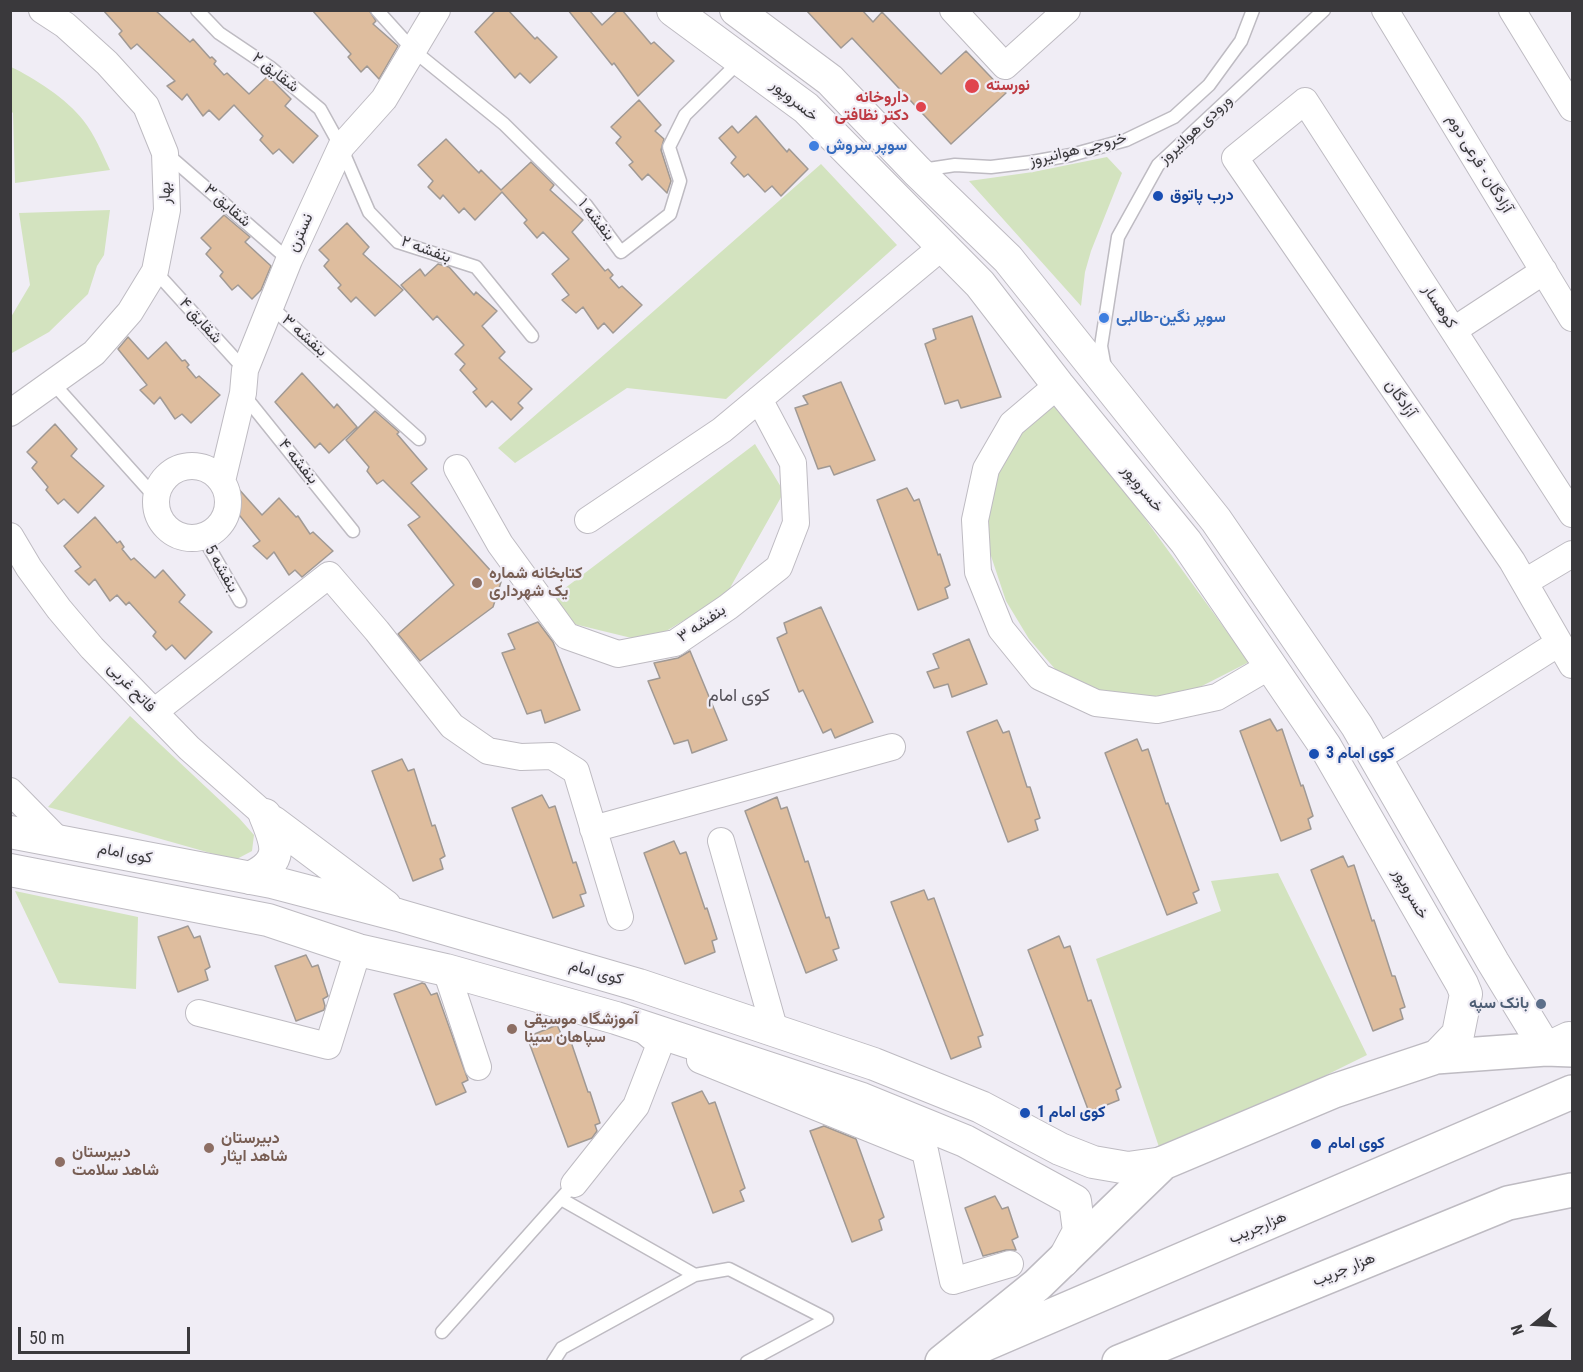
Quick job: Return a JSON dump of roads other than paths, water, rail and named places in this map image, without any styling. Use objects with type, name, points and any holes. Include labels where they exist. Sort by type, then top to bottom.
[{"type":"main road","points":[[943,1362],[1038,1285],[1163,1163],[1334,1090],[1436,1057],[1564,1045]]},
{"type":"main road","name":"هزارجریب","points":[[943,1362],[1572,1092]]},
{"type":"main road","points":[[1508,1203],[1572,1175]]},
{"type":"main road","name":"هزار جریب","points":[[1119,1362],[1508,1203],[1572,1190]]},
{"type":"street","name":"بهار","points":[[10,413],[94,353],[130,312],[155,272],[167,210],[165,153],[146,105],[107,63],[65,25],[42,10]]},
{"type":"street","name":"نسترن","points":[[222,481],[244,382],[270,306],[289,260],[341,147],[384,99],[437,10]]},
{"type":"street","name":"خسروپور","points":[[673,10],[806,108],[980,284],[1058,385],[1186,542],[1325,746],[1462,984],[1466,994],[1458,1034],[1436,1057]]},
{"type":"street","points":[[736,10],[830,80],[916,171],[1008,259],[1216,520],[1357,726],[1493,962],[1564,1045]]},
{"type":"street","points":[[953,10],[1005,66],[1067,10]]},
{"type":"street","name":"آزادگان - فرعی دوم","points":[[1384,10],[1572,318]]},
{"type":"street","points":[[1512,10],[1572,108]]},
{"type":"street","name":"کوهسار","points":[[1235,158],[1305,101],[1572,513]]},
{"type":"street","name":"آزادگان","points":[[1235,158],[1512,561],[1572,665]]},
{"type":"street","points":[[894,196],[916,171]]},
{"type":"street","points":[[588,520],[722,430],[943,246]]},
{"type":"street","points":[[1454,330],[1544,271]]},
{"type":"street","points":[[1058,385],[1012,424],[986,469],[975,520],[978,572],[1001,629],[1040,677],[1096,703],[1157,710],[1187,704],[1217,697],[1270,666]]},
{"type":"street","name":"بنفشه ۳","points":[[457,468],[500,544],[567,636],[618,654],[675,643],[728,607],[779,567],[796,523],[793,463],[759,399]]},
{"type":"street","points":[[189,466],[202,467],[213,472],[222,481],[229,503],[221,524],[213,532],[202,537],[180,536],[170,531],[162,522],[157,511],[156,498],[159,486],[166,476],[177,469],[189,466]]},
{"type":"street","name":"فاتح غربی","points":[[10,536],[29,568],[59,609],[92,648],[189,748],[269,818]]},
{"type":"street","points":[[1525,582],[1572,554]]},
{"type":"street","points":[[154,712],[329,575],[377,631],[452,726],[488,751],[521,757],[552,756],[576,771],[620,917]]},
{"type":"street","points":[[1230,606],[1258,582]]},
{"type":"street","points":[[1376,759],[1559,643]]},
{"type":"street","points":[[593,829],[892,747]]},
{"type":"street","points":[[10,791],[60,842]]},
{"type":"street","points":[[250,878],[272,864],[275,851],[274,835],[269,818]]},
{"type":"street","points":[[269,818],[398,915]]},
{"type":"street","name":"کوی امام","points":[[10,832],[250,878],[398,915],[639,985],[874,1064],[981,1107],[1060,1149],[1093,1162],[1128,1168],[1163,1163]]},
{"type":"street","points":[[721,841],[775,1031]]},
{"type":"street","points":[[10,870],[268,920],[350,947],[446,970],[862,1099],[966,1141],[1075,1201],[1079,1231],[1063,1262]]},
{"type":"street","points":[[199,1013],[328,1046],[350,947],[353,903]]},
{"type":"street","points":[[1462,984],[1475,988],[1488,982],[1492,976],[1493,962]]},
{"type":"street","points":[[446,970],[478,1067]]},
{"type":"street","points":[[604,1026],[650,1035],[925,1151],[953,1281],[1010,1264]]},
{"type":"street","points":[[568,1192],[636,1106],[650,1035]]},
{"type":"street","points":[[1042,1183],[1050,1185],[1058,1183],[1069,1171],[1069,1162],[1060,1149]]},
{"type":"lane","name":"شقایق ۲","points":[[197,10],[219,33],[271,68],[320,109],[341,147]]},
{"type":"lane","points":[[377,10],[414,51]]},
{"type":"lane","name":"خروجی هوانیروز","points":[[916,171],[955,165],[991,167],[1032,162],[1071,155],[1126,140],[1174,117],[1209,85],[1241,41],[1253,10]]},
{"type":"lane","name":"ورودی هوانیروز","points":[[1107,384],[1101,346],[1118,237],[1158,165],[1324,10]]},
{"type":"lane","name":"بنفشه ۱","points":[[414,51],[512,132],[586,205],[621,252],[670,214],[680,181],[669,147],[685,115],[741,60]]},
{"type":"lane","name":"بنفشه ۲","points":[[341,147],[369,212],[398,242],[476,267],[532,336]]},
{"type":"lane","name":"شقایق ۳","points":[[165,153],[289,260]]},
{"type":"lane","name":"شقایق ۴","points":[[155,272],[244,382]]},
{"type":"lane","name":"بنفشه ۳","points":[[270,306],[418,440]]},
{"type":"lane","points":[[52,382],[156,498]]},
{"type":"lane","name":"بنفشه ۴","points":[[244,382],[353,531]]},
{"type":"lane","name":"بنفشه 5","points":[[202,537],[240,602]]},
{"type":"lane","points":[[442,1332],[568,1192],[695,1275]]},
{"type":"lane","points":[[554,1362],[562,1348],[695,1275],[729,1269],[826,1319],[747,1362]]},
{"type":"place","name":"نورسته","points":[[972,86]]},
{"type":"place","name":"داروخانه دکتر نظافتی","points":[[921,107]]},
{"type":"place","name":"سوپر سروش","points":[[814,146]]},
{"type":"place","name":"درب پاتوق","points":[[1158,196]]},
{"type":"place","name":"سوپر نگین-طالبی","points":[[1104,318]]},
{"type":"place","name":"کتابخانه شماره یک شهرداری","points":[[477,583]]},
{"type":"place","name":"کوی امام 3","points":[[1314,754]]},
{"type":"place","name":"بانک سپه","points":[[1541,1004]]},
{"type":"place","name":"آموزشگاه موسیقی سپاهان سینا","points":[[512,1029]]},
{"type":"place","name":"کوی امام 1","points":[[1025,1113]]},
{"type":"place","name":"کوی امام","points":[[1316,1144]]},
{"type":"place","name":"دبیرستان شاهد ایثار","points":[[209,1148]]},
{"type":"place","name":"دبیرستان شاهد سلامت","points":[[60,1162]]},
{"type":"district","name":"کوی امام","points":[[739,696]]}]
